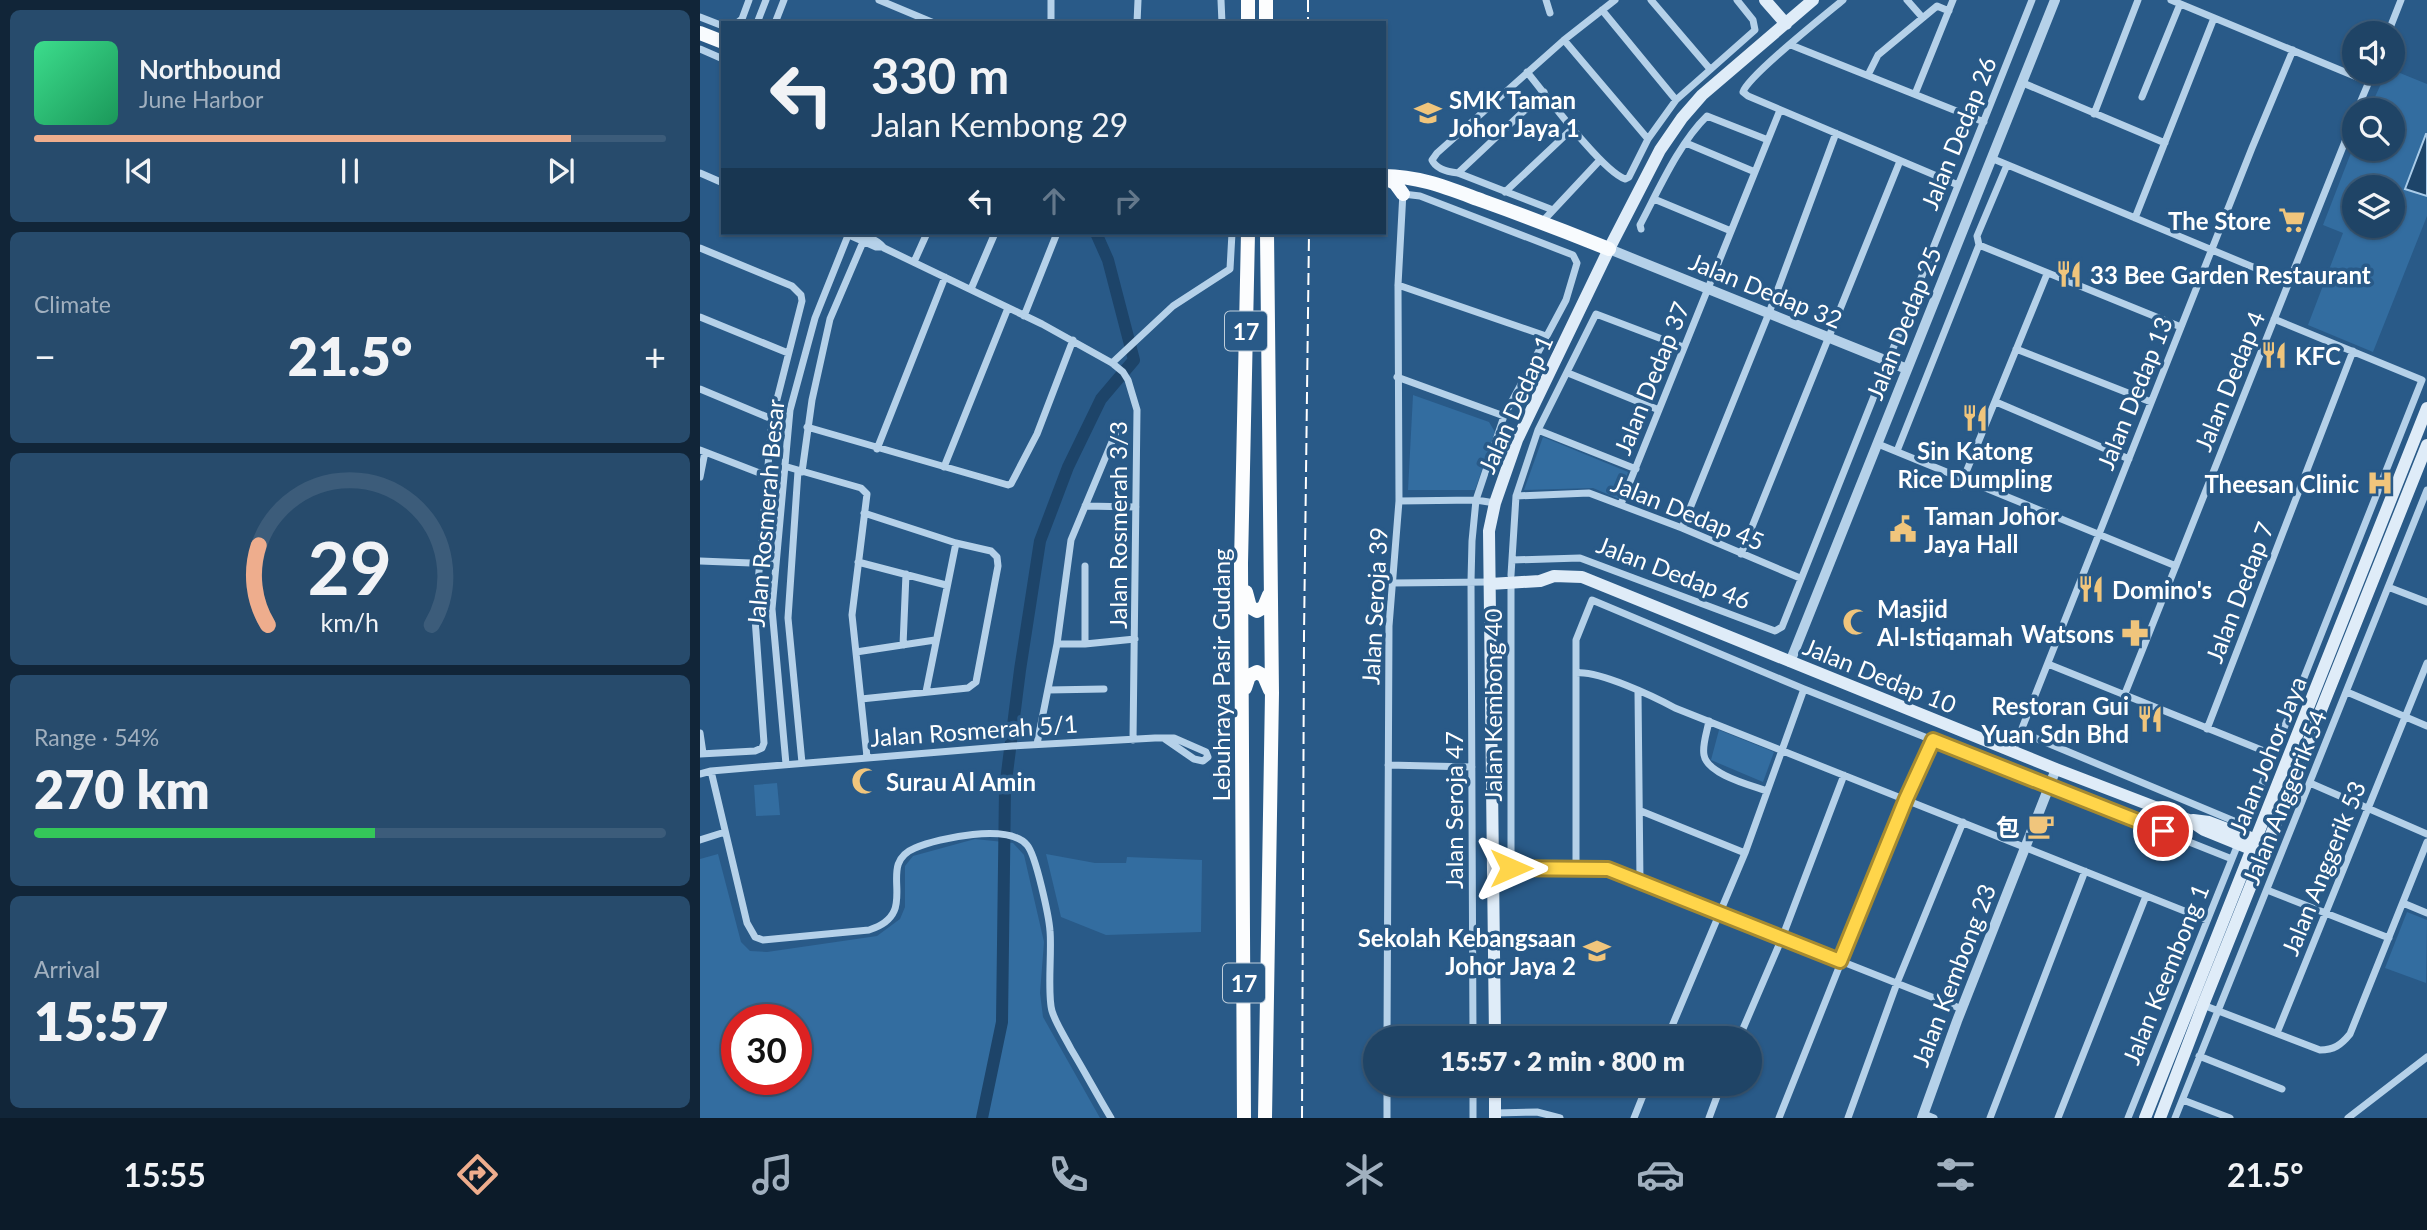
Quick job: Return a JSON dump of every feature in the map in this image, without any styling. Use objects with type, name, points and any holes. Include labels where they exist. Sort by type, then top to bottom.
[{"type":"highway","points":[[1248,0],[1248,21]]},
{"type":"highway","points":[[1266,0],[1266,21]]},
{"type":"highway","name":"Lebuhraya Pasir Gudang","points":[[1244,1118],[1241,563],[1248,235]]},
{"type":"highway","name":"Lebuhraya Pasir Gudang","points":[[1265,1118],[1272,693],[1267,235]]},
{"type":"highway","points":[[1241,563],[1248,601],[1254,610],[1264,607],[1271,586]]},
{"type":"highway","points":[[1242,700],[1253,672],[1264,676],[1272,693]]},
{"type":"main road","points":[[1765,0],[1786,24]]},
{"type":"main road","name":"Jalan Dedap 1","points":[[1495,1026],[1489,531],[1495,503],[1517,440],[1660,150],[1702,95],[1813,0]]},
{"type":"main road","points":[[700,33],[721,41]]},
{"type":"main road","points":[[1386,177],[1404,176],[1426,180],[1609,249]]},
{"type":"main road","points":[[1386,178],[1395,183],[1403,194]]},
{"type":"main road","name":"Jalan Johor Jaya","points":[[2160,1118],[2427,408]]},
{"type":"main road","name":"Jalan Johor Jaya","points":[[2145,1118],[2427,444]]},
{"type":"main road","name":"Jalan Dedap 10","points":[[1489,581],[1539,573],[1581,577],[2056,769],[2189,820],[2209,822],[2242,835],[2260,847]]},
{"type":"main road","points":[[1495,1096],[1495,1115]]},
{"type":"street","points":[[740,21],[749,0]]},
{"type":"street","points":[[758,21],[766,0]]},
{"type":"street","points":[[776,21],[784,0]]},
{"type":"street","points":[[879,0],[929,21]]},
{"type":"street","points":[[1051,0],[1051,21]]},
{"type":"street","points":[[1137,21],[1138,0]]},
{"type":"street","points":[[1221,0],[1222,21]]},
{"type":"street","points":[[1546,0],[1550,13]]},
{"type":"street","points":[[1552,210],[1458,173],[1449,172],[1433,164],[1433,157],[1564,40],[1615,0]]},
{"type":"street","points":[[1651,0],[1710,69]]},
{"type":"street","points":[[1527,72],[1600,160],[1616,175],[1629,177],[1648,138],[1676,100],[1755,30],[1753,20],[1737,0]]},
{"type":"street","points":[[1843,0],[1744,87],[1743,92],[1958,185]]},
{"type":"street","points":[[1907,0],[1922,17]]},
{"type":"street","points":[[1915,94],[1953,0]]},
{"type":"street","name":"Jalan Dedap 26","points":[[1779,630],[2032,0]]},
{"type":"street","name":"Jalan Dedap 25","points":[[1790,662],[2055,0]]},
{"type":"street","points":[[2094,114],[2138,0]]},
{"type":"street","points":[[2171,0],[2342,71]]},
{"type":"street","points":[[2393,21],[2401,0]]},
{"type":"street","points":[[2142,97],[2180,4]]},
{"type":"street","points":[[1868,75],[1877,56],[1922,17],[1937,6],[1948,11]]},
{"type":"street","points":[[1602,10],[1676,100]]},
{"type":"street","points":[[700,17],[721,25]]},
{"type":"street","points":[[2135,218],[2214,18]]},
{"type":"street","points":[[1564,40],[1648,138]]},
{"type":"street","points":[[1791,45],[1984,122]]},
{"type":"street","points":[[700,49],[721,58]]},
{"type":"street","name":"Jalan Dedap 13","points":[[2013,751],[2293,50]]},
{"type":"street","points":[[2023,83],[2165,143]]},
{"type":"street","points":[[1458,173],[1544,92]]},
{"type":"street","name":"Jalan Dedap 37","points":[[1621,504],[1780,110]]},
{"type":"street","points":[[1641,229],[1640,225],[1686,143],[1707,116],[1768,140]]},
{"type":"street","points":[[1505,192],[1574,127]]},
{"type":"street","points":[[1682,528],[1769,313],[1836,134]]},
{"type":"street","points":[[1686,143],[1755,172]]},
{"type":"street","name":"Jalan Dedap 4","points":[[2124,696],[2342,149]]},
{"type":"street","points":[[1991,158],[2289,282]]},
{"type":"street","points":[[1542,222],[1600,160]]},
{"type":"street","points":[[1741,554],[1900,160]]},
{"type":"street","points":[[1897,451],[1979,245],[1977,236],[2007,165]]},
{"type":"street","points":[[700,173],[721,182]]},
{"type":"street","name":"Jalan Seroja 39","points":[[1387,1026],[1389,626],[1399,501],[1398,285],[1404,176]]},
{"type":"street","name":"Jalan Seroja 47","points":[[1403,194],[1420,196],[1573,255],[1577,263],[1566,300],[1504,416],[1476,500],[1471,582],[1473,1026]]},
{"type":"street","points":[[1654,199],[1731,231]]},
{"type":"street","name":"Jalan Rosmerah Besar","points":[[786,764],[772,625],[790,410],[815,318],[847,235]]},
{"type":"street","points":[[914,262],[926,235]]},
{"type":"street","points":[[971,289],[994,235]]},
{"type":"street","points":[[1024,316],[1056,235]]},
{"type":"street","points":[[1112,363],[1173,306],[1230,270],[1232,235]]},
{"type":"street","points":[[802,763],[788,618],[800,471],[830,319],[865,237]]},
{"type":"street","name":"Jalan Rosmerah 3/3","points":[[865,237],[878,241],[884,247],[1073,340],[1112,363],[1128,380],[1137,410],[1133,740]]},
{"type":"street","points":[[1979,245],[2181,327]]},
{"type":"street","points":[[700,248],[792,286],[801,295],[802,308],[772,419],[759,563],[755,618],[764,743],[759,750],[701,754],[700,733]]},
{"type":"street","name":"Jalan Dedap 32","points":[[1609,249],[1907,369]]},
{"type":"street","points":[[1962,483],[2047,274]]},
{"type":"street","points":[[877,449],[945,276]]},
{"type":"street","points":[[1398,285],[1546,336]]},
{"type":"street","points":[[944,467],[1008,308]]},
{"type":"street","name":"Jalan Kembong 40","points":[[1511,868],[1512,560],[1516,496],[1538,429],[1596,314],[1683,347]]},
{"type":"street","points":[[700,317],[788,353]]},
{"type":"street","points":[[2274,319],[2353,351]]},
{"type":"street","points":[[807,427],[1008,485],[1011,484],[1037,434],[1073,340]]},
{"type":"street","points":[[2017,349],[2151,402]]},
{"type":"street","name":"Jalan Keembong 1","points":[[2128,1118],[2421,380],[2353,351]]},
{"type":"street","name":"Jalan Dedap 7","points":[[2207,729],[2353,351]]},
{"type":"street","points":[[1568,373],[1659,410]]},
{"type":"street","points":[[1398,377],[1504,416]]},
{"type":"street","points":[[700,389],[772,419]]},
{"type":"street","points":[[1996,402],[2129,459]]},
{"type":"street","points":[[1037,744],[1057,644],[1071,540],[1119,425]]},
{"type":"street","points":[[1538,429],[1636,469]]},
{"type":"street","points":[[1878,444],[1962,483],[2099,533],[2176,566]]},
{"type":"street","points":[[700,477],[703,451],[767,476]]},
{"type":"street","points":[[784,466],[865,490],[867,494],[852,615],[867,757]]},
{"type":"street","name":"Jalan Anggerik 54","points":[[2175,1118],[2427,490]]},
{"type":"street","name":"Jalan Dedap 45","points":[[1516,496],[1589,493],[1682,528],[1800,578]]},
{"type":"street","points":[[1399,501],[1476,500],[1495,503]]},
{"type":"street","points":[[1085,506],[1136,507]]},
{"type":"street","points":[[861,699],[972,685],[977,679],[999,562],[990,551],[956,543],[864,513]]},
{"type":"street","points":[[926,692],[956,543]]},
{"type":"street","name":"Jalan Dedap 46","points":[[1512,560],[1580,558],[1775,631],[1779,630]]},
{"type":"street","points":[[700,561],[776,564]]},
{"type":"street","points":[[858,562],[946,585]]},
{"type":"street","points":[[1085,566],[1085,644]]},
{"type":"street","points":[[902,645],[906,574]]},
{"type":"street","points":[[1393,583],[1489,581]]},
{"type":"street","points":[[2388,587],[2427,602]]},
{"type":"street","points":[[1576,868],[1576,640],[1592,600],[1804,689],[2232,859]]},
{"type":"street","points":[[1057,644],[1135,639]]},
{"type":"street","points":[[856,652],[935,640]]},
{"type":"street","name":"Jalan Anggerik 53","points":[[2277,1033],[2427,663]]},
{"type":"street","points":[[2048,664],[2274,755]]},
{"type":"street","points":[[1576,673],[1586,671],[2207,920]]},
{"type":"street","points":[[1048,690],[1104,689]]},
{"type":"street","points":[[1672,1026],[1745,853],[1804,689]]},
{"type":"street","points":[[1639,692],[1640,882]]},
{"type":"street","points":[[2347,692],[2427,726]]},
{"type":"street","points":[[1709,721],[1704,751],[1708,765],[1717,772],[1767,791]]},
{"type":"street","points":[[2021,732],[2242,835]]},
{"type":"street","name":"Jalan Rosmerah 5/1","points":[[700,775],[711,771],[867,757],[1037,744],[1174,738],[1206,752],[1208,757],[1203,761],[1194,759],[1165,739]]},
{"type":"street","points":[[1779,1118],[1906,799],[1933,740]]},
{"type":"street","points":[[1388,765],[1472,767]]},
{"type":"street","name":"Jalan Kembong 23","points":[[1927,1117],[1962,1009],[2056,769]]},
{"type":"street","points":[[711,771],[750,931],[755,937],[771,940],[880,927],[890,920],[895,910],[897,865],[908,851],[917,847],[981,832],[1015,836],[1027,845],[1031,851],[1050,929],[1051,1010],[1111,1118]]},
{"type":"street","points":[[1744,1026],[1782,937],[1844,775]]},
{"type":"street","points":[[2310,783],[2427,834]]},
{"type":"street","points":[[1641,811],[1745,853]]},
{"type":"street","points":[[1848,1118],[1897,983],[1963,822]]},
{"type":"street","points":[[700,840],[725,832]]},
{"type":"street","points":[[2203,1005],[2320,1050],[2338,1047],[2350,1034],[2427,842]]},
{"type":"street","points":[[1492,867],[1608,869],[1962,1009]]},
{"type":"street","points":[[1990,1118],[2085,871]]},
{"type":"street","points":[[2267,890],[2389,938]]},
{"type":"street","points":[[2058,1118],[2146,896]]},
{"type":"street","points":[[2403,903],[2427,913]]},
{"type":"street","points":[[2199,1056],[2282,1089]]},
{"type":"street","points":[[2348,1118],[2427,1057]]},
{"type":"street","points":[[1387,1096],[1387,1118]]},
{"type":"street","points":[[1473,1096],[1473,1118]]},
{"type":"street","points":[[1634,1118],[1642,1096]]},
{"type":"street","points":[[1709,1118],[1717,1096]]},
{"type":"street","points":[[2183,1100],[2230,1118]]},
{"type":"street","points":[[1495,1115],[1537,1112],[1560,1118]]},
{"type":"shaded area","points":[[2405,75],[2427,84],[2427,216],[2373,352],[2308,325],[2342,236],[2342,238],[2405,238],[2405,175],[2342,175],[2348,161],[2405,161],[2405,98],[2374,98],[2381,84],[2405,84]]},
{"type":"shaded area","points":[[2426,134],[2427,134],[2427,196],[2405,189]]},
{"type":"shaded area","points":[[2342,176],[2342,233],[2323,225]]},
{"type":"shaded area","points":[[1413,395],[1489,422],[1495,432],[1475,490],[1408,490]]},
{"type":"shaded area","points":[[1543,437],[1628,472],[1619,499],[1593,488],[1524,490]]},
{"type":"shaded area","points":[[1719,730],[1774,752],[1763,782],[1711,760]]},
{"type":"shaded area","points":[[777,783],[780,815],[756,816],[754,785]]},
{"type":"shaded area","points":[[975,839],[1013,843],[1024,855],[1044,942],[1040,993],[1043,1017],[1100,1118],[700,1118],[700,859],[718,854],[741,942],[750,951],[767,952],[877,936],[900,919],[905,907],[905,866],[913,856]]},
{"type":"shaded area","points":[[1046,854],[1095,863],[1126,863],[1127,857],[1202,860],[1201,932],[1106,935],[1061,917]]},
{"type":"shaded area","points":[[2407,912],[2427,920],[2426,983],[2385,968]]},
{"type":"waterway","points":[[982,1118],[1002,1022],[1005,789],[1040,541],[1068,467],[1101,399],[1134,360],[1108,260],[1097,235]]},
{"type":"railway","points":[[1308,0],[1308,21]]},
{"type":"railway","points":[[1302,1118],[1309,235]]},
{"type":"place","name":"SMK Taman Johor Jaya 1","points":[[1428,113]]},
{"type":"place","name":"The Store","points":[[2292,220]]},
{"type":"place","name":"33 Bee Garden Restaurant","points":[[2069,274]]},
{"type":"place","name":"KFC","points":[[2274,355]]},
{"type":"place","name":"Sin Katong Rice Dumpling","points":[[1975,418]]},
{"type":"place","name":"Theesan Clinic","points":[[2380,483]]},
{"type":"place","name":"Taman Johor Jaya Hall","points":[[1903,529]]},
{"type":"place","name":"Domino's","points":[[2091,589]]},
{"type":"place","name":"Masjid Al-Istiqamah","points":[[1856,622]]},
{"type":"place","name":"Watsons","points":[[2135,633]]},
{"type":"place","name":"Restoran Gui Yuan Sdn Bhd","points":[[2150,719]]},
{"type":"place","name":"Surau Al Amin","points":[[865,781]]},
{"type":"place","name":"包","points":[[2041,826]]},
{"type":"place","name":"Sekolah Kebangsaan Johor Jaya 2","points":[[1597,951]]},
{"type":"route","points":[[1511,868],[1608,869],[1840,961],[1933,740],[2163,831]]}]
